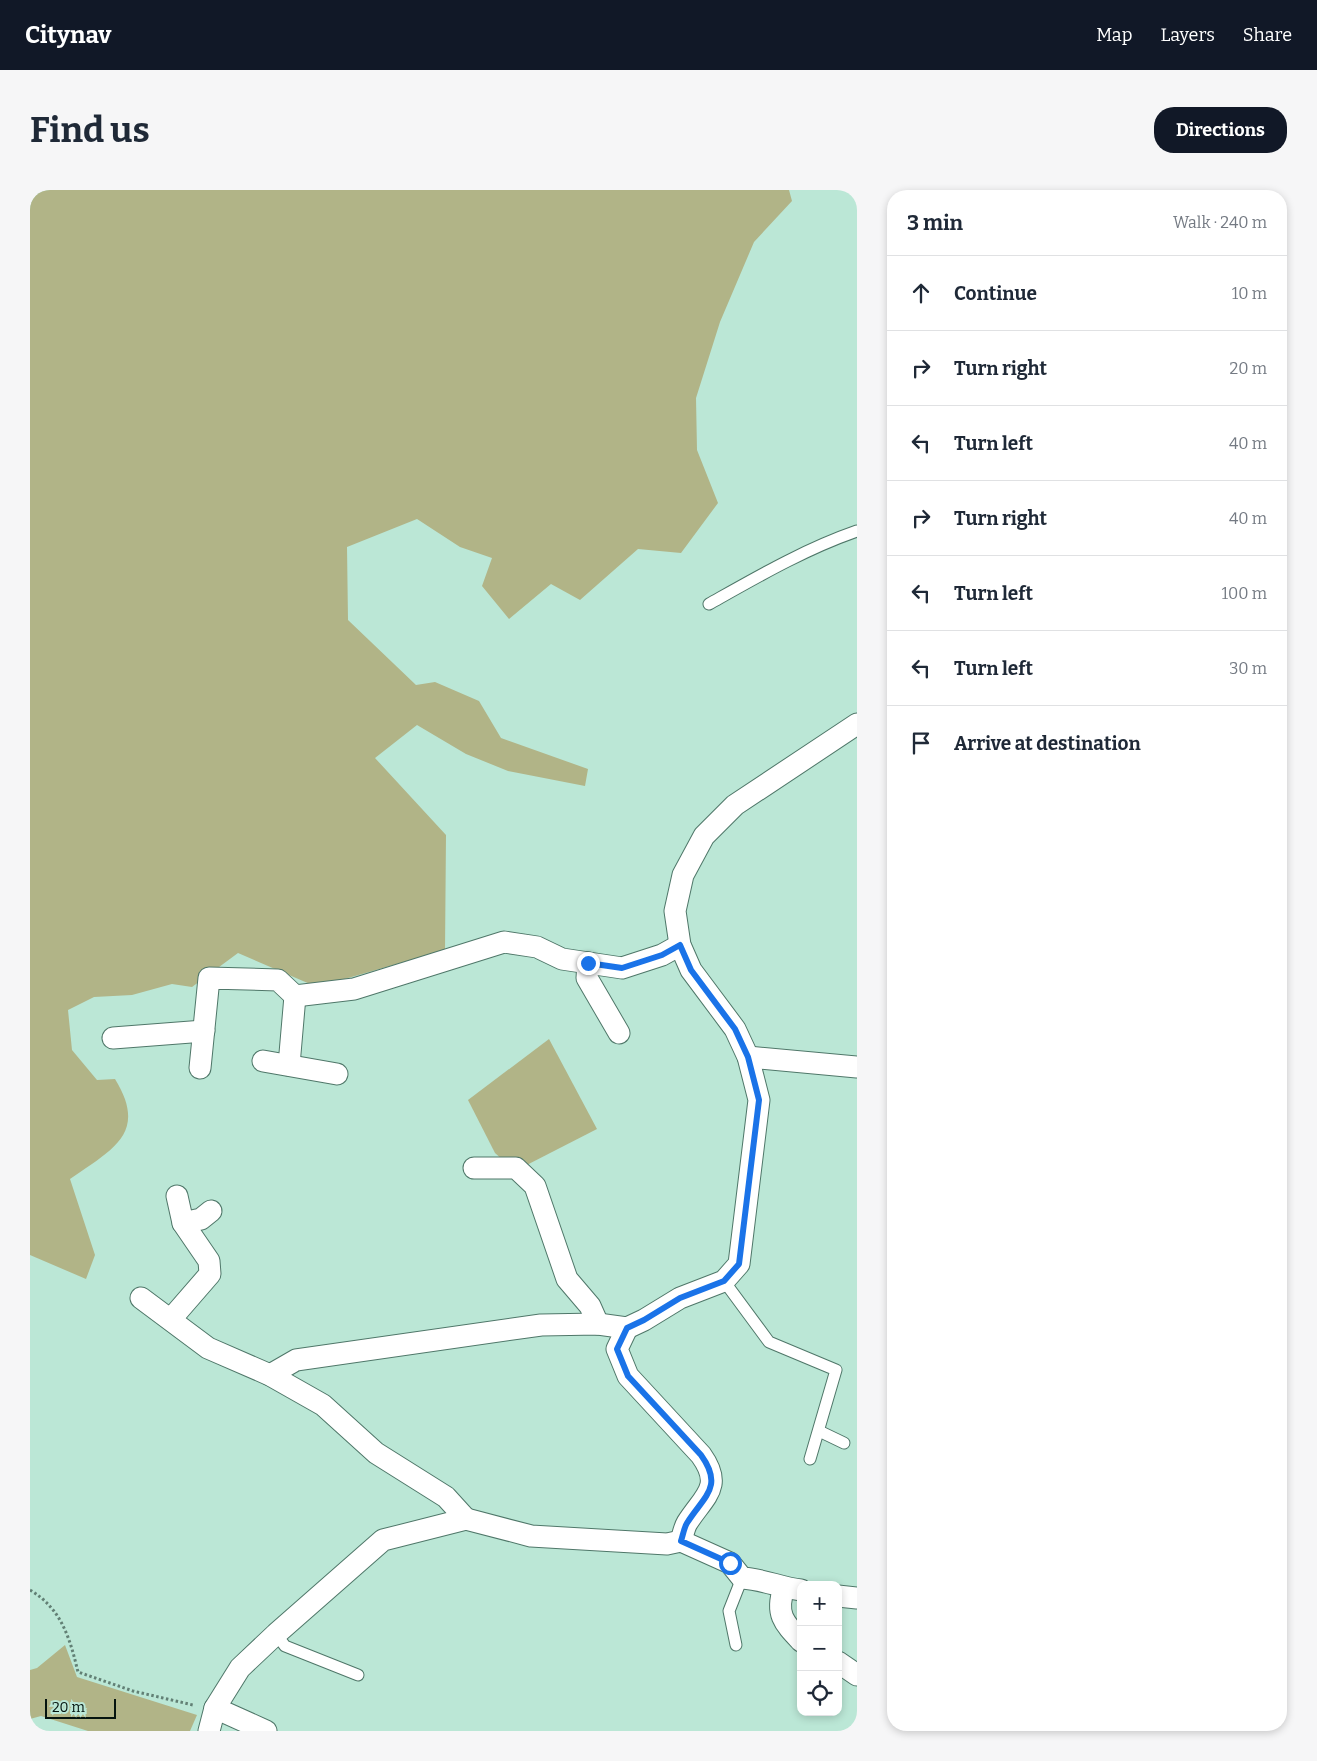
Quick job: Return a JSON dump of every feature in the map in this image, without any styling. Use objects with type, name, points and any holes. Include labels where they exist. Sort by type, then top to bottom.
[{"type":"street","points":[[270,1375],[296,1360],[541,1326],[598,1324],[627,1328],[680,1298],[724,1281],[739,1264],[759,1100],[748,1057],[735,1029],[691,970],[680,945],[675,912],[683,875],[704,836],[735,805],[857,724]]},
{"type":"street","points":[[295,996],[354,989],[504,942],[537,947],[562,958],[622,968],[662,955],[680,945]]},
{"type":"street","points":[[588,963],[587,978],[620,1033]]},
{"type":"street","points":[[200,1068],[209,978],[278,980],[295,996]]},
{"type":"street","points":[[289,1065],[295,996]]},
{"type":"street","points":[[113,1038],[204,1031]]},
{"type":"street","points":[[748,1057],[857,1067]]},
{"type":"street","points":[[262,1061],[338,1074]]},
{"type":"street","points":[[474,1168],[516,1168],[535,1186],[567,1279],[590,1306],[598,1324]]},
{"type":"street","points":[[171,1319],[210,1274],[209,1261],[183,1223],[177,1196]]},
{"type":"street","points":[[183,1223],[201,1218],[211,1211]]},
{"type":"street","points":[[141,1298],[208,1348],[270,1375],[323,1405],[376,1453],[446,1497],[466,1519]]},
{"type":"street","points":[[627,1328],[617,1349],[628,1376],[710,1467],[712,1483],[705,1500],[686,1524],[681,1541]]},
{"type":"street","points":[[209,1731],[215,1708],[240,1668],[383,1540],[466,1519],[531,1536],[667,1544],[681,1541],[730,1563],[742,1578],[756,1578],[792,1589],[779,1602],[784,1623],[797,1637]]},
{"type":"street","points":[[842,1596],[857,1598]]},
{"type":"street","points":[[842,1665],[857,1675]]},
{"type":"street","points":[[215,1708],[266,1731]]},
{"type":"lane","points":[[709,604],[781,564],[830,540],[857,530]]},
{"type":"lane","points":[[724,1281],[769,1342],[836,1370],[810,1460]]},
{"type":"lane","points":[[818,1431],[844,1443]]},
{"type":"lane","points":[[736,1645],[730,1611],[742,1578]]},
{"type":"lane","points":[[276,1634],[285,1646],[358,1675]]},
{"type":"path","points":[[30,1590],[55,1610],[62,1621],[72,1645],[78,1672],[142,1693],[215,1708]]},
{"type":"green space","points":[[30,190],[789,190],[792,201],[754,242],[720,322],[696,398],[697,450],[718,503],[681,553],[638,549],[580,600],[551,584],[509,619],[482,586],[492,558],[460,547],[417,519],[347,547],[348,620],[416,685],[435,682],[479,701],[501,738],[588,769],[585,786],[508,771],[466,754],[417,725],[375,758],[446,835],[445,950],[317,987],[238,953],[192,987],[172,984],[132,995],[94,997],[68,1010],[72,1050],[97,1080],[115,1079],[125,1098],[128,1114],[127,1127],[121,1139],[99,1159],[70,1179],[95,1255],[86,1279],[30,1255]]},
{"type":"green space","points":[[549,1039],[597,1129],[515,1171],[495,1153],[468,1100]]},
{"type":"green space","points":[[65,1645],[77,1677],[197,1715],[190,1731],[88,1731],[41,1716],[30,1719],[30,1670],[37,1668]]},
{"type":"route","points":[[588,963],[622,968],[662,955],[680,945],[691,970],[735,1029],[748,1057],[759,1100],[739,1264],[724,1281],[680,1298],[627,1328],[617,1349],[628,1376],[710,1467],[712,1483],[705,1500],[686,1524],[681,1541],[730,1563]]}]
